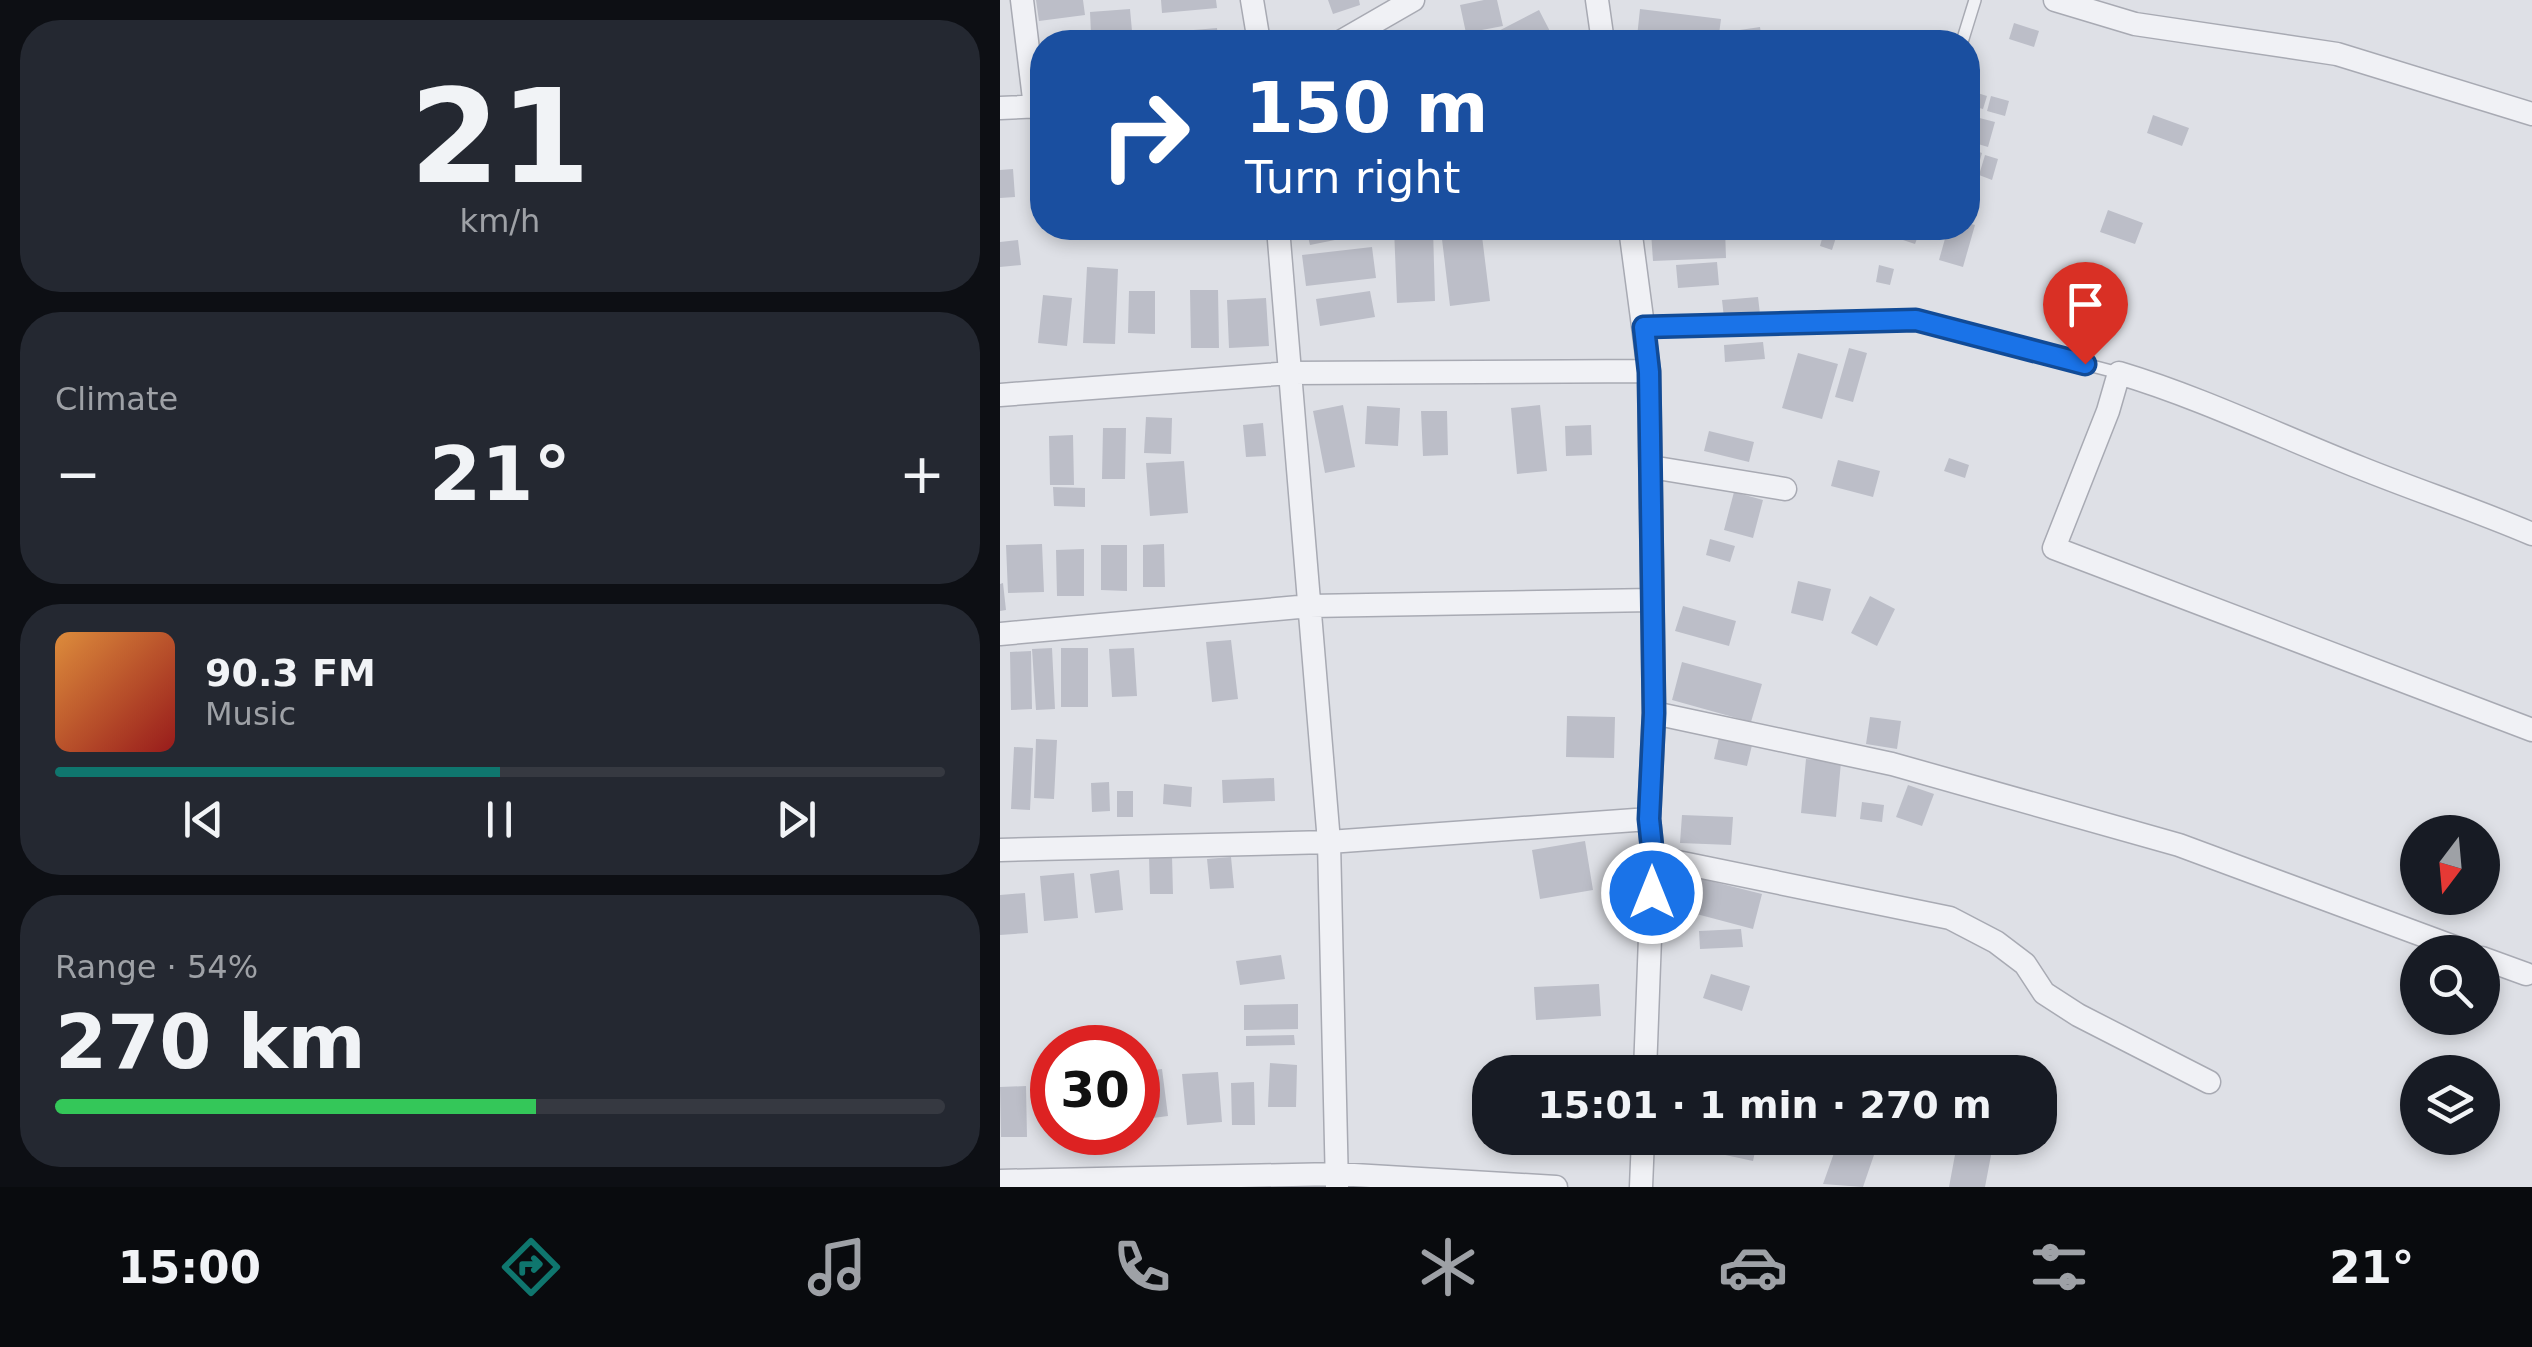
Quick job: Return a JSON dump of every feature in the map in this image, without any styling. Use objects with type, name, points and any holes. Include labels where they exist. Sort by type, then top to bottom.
[{"type":"street","points":[[1022,0],[1030,50]]},
{"type":"street","points":[[1252,0],[1257,30]]},
{"type":"street","points":[[1361,30],[1413,0]]},
{"type":"street","points":[[1597,0],[1601,30]]},
{"type":"street","points":[[2055,0],[2135,24],[2336,54],[2532,114]]},
{"type":"street","points":[[1000,108],[1030,106]]},
{"type":"street","points":[[1279,240],[1329,842],[1337,1181]]},
{"type":"street","points":[[1632,240],[1649,372],[1654,713],[1646,1055]]},
{"type":"street","points":[[1000,395],[1291,373],[1649,372]]},
{"type":"street","points":[[2532,534],[2174,390],[2119,373],[2054,548],[2532,730]]},
{"type":"street","points":[[1650,467],[1785,490]]},
{"type":"street","points":[[1000,634],[1310,606],[1652,600]]},
{"type":"street","points":[[1654,713],[1892,764],[2178,845],[2422,935]]},
{"type":"street","points":[[1000,850],[1329,842],[1649,819]]},
{"type":"street","points":[[1653,857],[1950,918],[1996,942],[2025,964],[2044,993],[2078,1015],[2209,1082]]},
{"type":"street","points":[[2500,965],[2526,974]]},
{"type":"street","points":[[1641,1187],[1642,1155]]},
{"type":"street","points":[[1000,1180],[1337,1181],[1556,1187]]},
{"type":"lane","points":[[1966,30],[1975,0]]},
{"type":"lane","points":[[1644,327],[1916,320],[2119,373]]},
{"type":"building","points":[[1036,0],[1083,0],[1085,15],[1039,21]]},
{"type":"building","points":[[1161,0],[1216,0],[1217,8],[1162,13]]},
{"type":"building","points":[[1328,0],[1359,0],[1360,5],[1333,14]]},
{"type":"building","points":[[1497,0],[1503,26],[1465,30],[1460,5]]},
{"type":"building","points":[[1130,9],[1132,30],[1091,30],[1090,12]]},
{"type":"building","points":[[1640,9],[1721,19],[1720,30],[1638,30]]},
{"type":"building","points":[[1539,10],[1549,30],[1500,30]]},
{"type":"building","points":[[2014,23],[2039,31],[2034,47],[2009,39]]},
{"type":"building","points":[[1980,94],[1987,96],[1983,109],[1980,108]]},
{"type":"building","points":[[1991,96],[2009,101],[2005,116],[1987,111]]},
{"type":"building","points":[[2153,115],[2189,128],[2182,146],[2147,133]]},
{"type":"building","points":[[1980,118],[1995,122],[1988,147],[1980,145]]},
{"type":"building","points":[[1985,155],[1998,159],[1992,180],[1980,175]]},
{"type":"building","points":[[1013,169],[1015,197],[1000,198],[1000,170]]},
{"type":"building","points":[[2108,210],[2143,223],[2135,244],[2100,232]]},
{"type":"building","points":[[1018,240],[1021,265],[1000,267],[1000,242]]},
{"type":"building","points":[[1309,240],[1335,240],[1310,245]]},
{"type":"building","points":[[1394,240],[1433,240],[1435,301],[1397,303]]},
{"type":"building","points":[[1442,240],[1482,240],[1490,301],[1450,306]]},
{"type":"building","points":[[1652,240],[1725,240],[1726,258],[1653,261]]},
{"type":"building","points":[[1822,240],[1835,240],[1832,250],[1820,246]]},
{"type":"building","points":[[1945,240],[1971,240],[1963,267],[1939,260]]},
{"type":"building","points":[[1372,247],[1376,278],[1306,286],[1302,255]]},
{"type":"building","points":[[1717,262],[1719,285],[1678,288],[1676,265]]},
{"type":"building","points":[[1879,265],[1894,269],[1890,285],[1876,282]]},
{"type":"building","points":[[1087,267],[1118,269],[1115,344],[1083,343]]},
{"type":"building","points":[[1190,290],[1218,290],[1219,348],[1191,348]]},
{"type":"building","points":[[1129,291],[1155,291],[1155,334],[1128,333]]},
{"type":"building","points":[[1370,291],[1375,317],[1320,326],[1316,299]]},
{"type":"building","points":[[1043,295],[1072,298],[1067,346],[1038,343]]},
{"type":"building","points":[[1758,297],[1760,314],[1724,318],[1722,300]]},
{"type":"building","points":[[1266,298],[1269,346],[1229,348],[1227,300]]},
{"type":"building","points":[[1763,342],[1765,359],[1725,362],[1724,345]]},
{"type":"building","points":[[1849,348],[1867,353],[1853,402],[1835,397]]},
{"type":"building","points":[[1798,353],[1838,364],[1822,419],[1782,408]]},
{"type":"building","points":[[1343,405],[1355,467],[1325,473],[1313,411]]},
{"type":"building","points":[[1540,405],[1547,471],[1517,474],[1511,408]]},
{"type":"building","points":[[1367,406],[1400,408],[1398,446],[1365,444]]},
{"type":"building","points":[[1421,411],[1447,411],[1448,455],[1423,456]]},
{"type":"building","points":[[1146,417],[1172,418],[1171,454],[1144,453]]},
{"type":"building","points":[[1263,423],[1266,456],[1246,457],[1243,425]]},
{"type":"building","points":[[1591,425],[1592,455],[1566,456],[1565,426]]},
{"type":"building","points":[[1103,428],[1126,428],[1125,479],[1102,479]]},
{"type":"building","points":[[1709,431],[1754,442],[1749,462],[1704,451]]},
{"type":"building","points":[[1073,435],[1074,485],[1050,485],[1049,436]]},
{"type":"building","points":[[1949,458],[1969,465],[1965,478],[1944,471]]},
{"type":"building","points":[[1838,460],[1880,471],[1873,497],[1831,486]]},
{"type":"building","points":[[1184,461],[1188,513],[1150,516],[1146,463]]},
{"type":"building","points":[[1053,487],[1085,488],[1085,507],[1054,506]]},
{"type":"building","points":[[1734,492],[1763,500],[1753,538],[1724,530]]},
{"type":"building","points":[[1710,539],[1735,546],[1730,562],[1706,555]]},
{"type":"building","points":[[1042,544],[1044,592],[1008,593],[1006,545]]},
{"type":"building","points":[[1164,544],[1165,587],[1143,587],[1143,545]]},
{"type":"building","points":[[1101,545],[1127,545],[1127,591],[1101,590]]},
{"type":"building","points":[[1084,549],[1084,596],[1057,596],[1056,550]]},
{"type":"building","points":[[1798,581],[1831,589],[1823,621],[1791,613]]},
{"type":"building","points":[[1003,583],[1006,610],[1000,611],[1000,584]]},
{"type":"building","points":[[1870,596],[1895,609],[1877,646],[1851,633]]},
{"type":"building","points":[[1683,606],[1736,621],[1729,646],[1675,631]]},
{"type":"building","points":[[1231,640],[1238,699],[1212,702],[1206,642]]},
{"type":"building","points":[[1052,648],[1055,709],[1036,710],[1032,649]]},
{"type":"building","points":[[1061,648],[1088,648],[1088,707],[1061,707]]},
{"type":"building","points":[[1134,648],[1137,696],[1112,697],[1109,649]]},
{"type":"building","points":[[1031,651],[1032,709],[1011,710],[1010,652]]},
{"type":"building","points":[[1682,662],[1762,684],[1751,722],[1672,700]]},
{"type":"building","points":[[1567,716],[1615,717],[1614,758],[1566,757]]},
{"type":"building","points":[[1870,717],[1901,721],[1897,749],[1866,744]]},
{"type":"building","points":[[1720,733],[1753,741],[1747,766],[1714,759]]},
{"type":"building","points":[[1036,739],[1057,740],[1054,799],[1034,798]]},
{"type":"building","points":[[1014,747],[1033,748],[1030,810],[1011,809]]},
{"type":"building","points":[[1806,759],[1841,762],[1836,817],[1801,813]]},
{"type":"building","points":[[1274,778],[1275,801],[1223,803],[1222,780]]},
{"type":"building","points":[[1109,782],[1110,811],[1092,812],[1091,783]]},
{"type":"building","points":[[1164,784],[1192,787],[1191,807],[1163,804]]},
{"type":"building","points":[[1908,785],[1934,794],[1922,826],[1896,817]]},
{"type":"building","points":[[1117,791],[1133,791],[1133,817],[1117,817]]},
{"type":"building","points":[[1862,802],[1884,805],[1882,822],[1860,819]]},
{"type":"building","points":[[1682,815],[1733,817],[1731,845],[1680,843]]},
{"type":"building","points":[[1585,841],[1593,890],[1540,899],[1532,850]]},
{"type":"building","points":[[1149,856],[1172,856],[1173,894],[1150,894]]},
{"type":"building","points":[[1231,857],[1234,888],[1210,889],[1207,859]]},
{"type":"building","points":[[1119,870],[1123,910],[1095,913],[1090,874]]},
{"type":"building","points":[[1074,873],[1078,918],[1044,921],[1040,876]]},
{"type":"building","points":[[1698,878],[1762,894],[1753,929],[1689,912]]},
{"type":"building","points":[[1025,893],[1028,933],[1000,935],[1000,895]]},
{"type":"building","points":[[1741,929],[1743,947],[1700,949],[1699,931]]},
{"type":"building","points":[[1281,955],[1285,979],[1240,985],[1236,961]]},
{"type":"building","points":[[1711,974],[1750,986],[1742,1011],[1703,998]]},
{"type":"building","points":[[1599,984],[1601,1016],[1536,1020],[1534,987]]},
{"type":"building","points":[[1298,1004],[1298,1029],[1244,1030],[1244,1005]]},
{"type":"building","points":[[1294,1035],[1295,1045],[1246,1046],[1246,1036]]},
{"type":"building","points":[[1270,1063],[1297,1065],[1296,1107],[1268,1107]]},
{"type":"building","points":[[1160,1069],[1168,1116],[1160,1117]]},
{"type":"building","points":[[1218,1072],[1222,1122],[1187,1125],[1182,1074]]},
{"type":"building","points":[[1254,1082],[1255,1125],[1232,1125],[1231,1083]]},
{"type":"building","points":[[1026,1086],[1027,1137],[1001,1137],[1000,1087]]},
{"type":"building","points":[[1725,1155],[1754,1155],[1753,1161]]},
{"type":"building","points":[[1833,1155],[1874,1155],[1863,1187],[1823,1184]]},
{"type":"building","points":[[1955,1155],[1991,1155],[1985,1187],[1949,1187]]},
{"type":"route","points":[[1652,893],[1649,819],[1654,713],[1649,372],[1644,327],[1916,320],[2085,364]]}]
